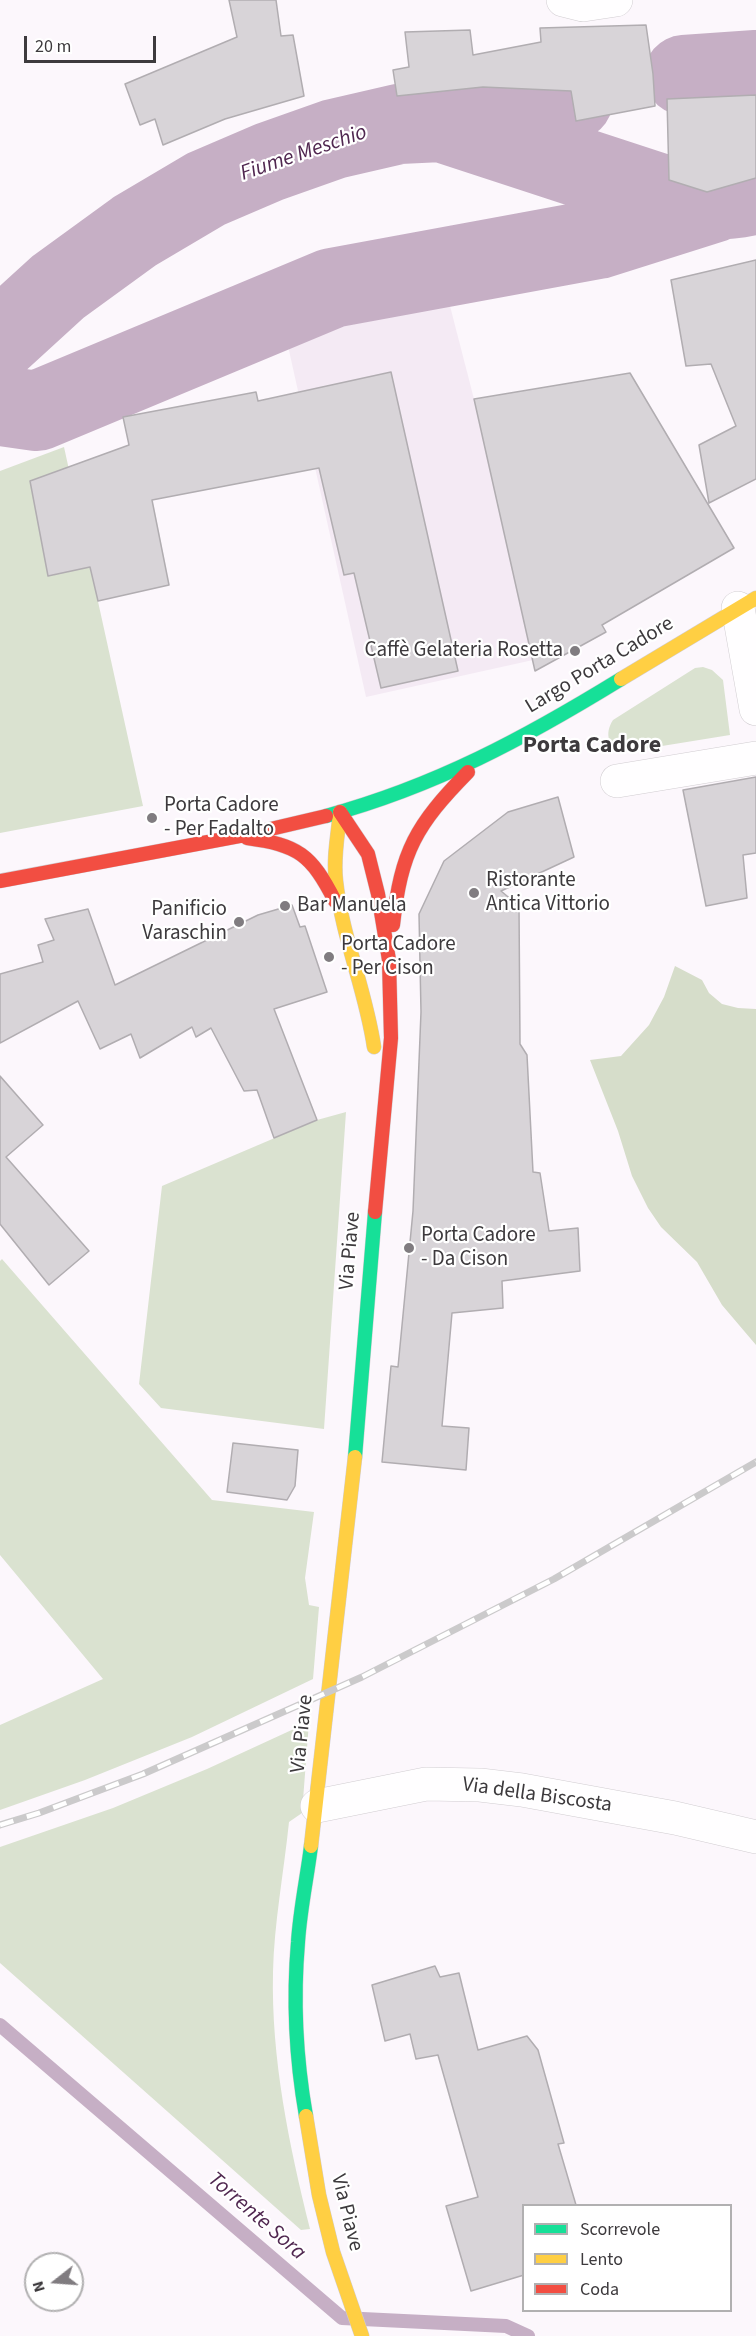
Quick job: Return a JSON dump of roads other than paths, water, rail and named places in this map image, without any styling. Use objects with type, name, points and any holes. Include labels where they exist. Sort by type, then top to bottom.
[{"type":"main road","name":"Largo Porta Cadore","points":[[0,881],[236,837],[340,812],[397,795],[454,772],[537,729],[747,603]]},
{"type":"main road","name":"Largo Porta Cadore","points":[[389,960],[399,882],[410,845],[435,805],[482,758]]},
{"type":"main road","name":"Via Piave","points":[[340,812],[336,888],[371,1016],[382,1129]]},
{"type":"main road","name":"Via Piave","points":[[340,812],[368,854],[378,894],[389,960],[391,1038],[356,1444],[317,1806],[298,1940],[295,2001],[296,2041],[308,2136],[319,2195],[333,2252],[362,2336]]},
{"type":"main road","points":[[236,837],[284,844],[307,858],[324,879],[342,915]]},
{"type":"street","points":[[563,0],[583,5],[616,0]]},
{"type":"street","points":[[747,603],[756,709]]},
{"type":"street","points":[[617,781],[756,758]]},
{"type":"street","name":"Via della Biscosta","points":[[317,1806],[426,1784],[480,1785],[522,1790],[675,1818],[756,1837]]},
{"type":"waterway","points":[[684,75],[756,70]]},
{"type":"waterway","points":[[449,121],[573,100]]},
{"type":"waterway","name":"Fiume Meschio","points":[[0,340],[58,287],[135,231],[206,189],[269,162],[334,139],[399,124],[441,122],[658,193],[695,199],[731,199],[756,194]]},
{"type":"waterway","points":[[0,406],[37,411],[332,288],[598,239],[715,202]]},
{"type":"waterway","name":"Torrente Sora","points":[[0,2025],[342,2318],[506,2326],[528,2336]]},
{"type":"railway","points":[[0,1825],[143,1774],[362,1677],[554,1579],[756,1462]]},
{"type":"place","name":"Caffè Gelateria Rosetta","points":[[575,651]]},
{"type":"place","name":"Porta Cadore - Per Fadalto","points":[[152,818]]},
{"type":"place","name":"Ristorante Antica Vittorio","points":[[474,893]]},
{"type":"place","name":"Bar Manuela","points":[[285,906]]},
{"type":"place","name":"Panificio Varaschin","points":[[239,922]]},
{"type":"place","name":"Porta Cadore - Per Cison","points":[[329,957]]},
{"type":"place","name":"Porta Cadore - Da Cison","points":[[409,1248]]},
{"type":"district","name":"Porta Cadore","points":[[592,747]]}]
